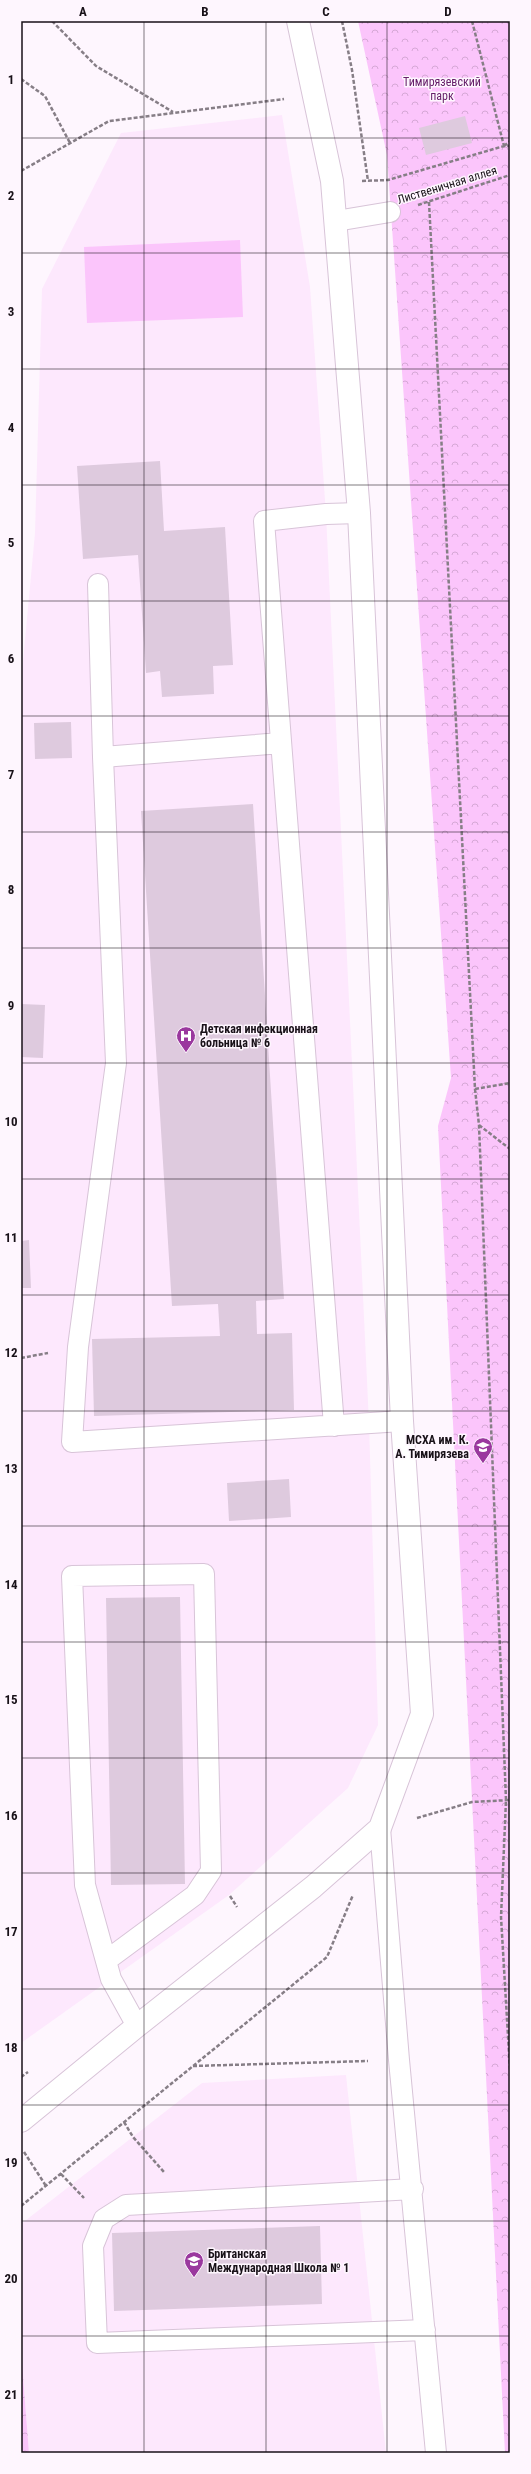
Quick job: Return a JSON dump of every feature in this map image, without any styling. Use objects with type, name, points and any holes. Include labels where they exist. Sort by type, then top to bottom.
[{"type":"street","points":[[21,2122],[136,2026],[313,1887],[380,1828],[422,1714],[402,1421],[359,513],[332,181],[312,95],[298,21]]},
{"type":"lane","points":[[336,221],[390,212]]},
{"type":"lane","points":[[334,1426],[264,520],[326,514],[359,513]]},
{"type":"lane","points":[[98,584],[103,757],[116,1063],[78,1347],[72,1442],[402,1421]]},
{"type":"lane","points":[[103,757],[281,743]]},
{"type":"lane","points":[[107,1960],[195,1895],[211,1871],[204,1574],[72,1576],[86,1885],[111,1978],[136,2026]]},
{"type":"lane","points":[[380,1828],[399,2060],[413,2189],[436,2453]]},
{"type":"lane","points":[[413,2189],[126,2205],[104,2219],[92,2246],[97,2343],[425,2330]]},
{"type":"path","points":[[52,21],[96,66],[174,113]]},
{"type":"path","points":[[342,21],[352,70],[368,181]]},
{"type":"path","points":[[472,21],[504,146]]},
{"type":"path","points":[[21,79],[45,96],[70,143]]},
{"type":"path","points":[[21,171],[109,121],[312,95]]},
{"type":"path","points":[[504,146],[510,141]]},
{"type":"path","points":[[332,181],[388,180],[504,146],[510,146]]},
{"type":"path","name":"Лиственичная аллея","points":[[390,212],[429,202],[510,175]]},
{"type":"path","points":[[429,202],[474,1089],[479,1125],[506,1800],[501,1917],[510,2070]]},
{"type":"path","points":[[474,1089],[510,1083]]},
{"type":"path","points":[[479,1125],[510,1149]]},
{"type":"path","points":[[380,1828],[472,1802],[510,1800]]},
{"type":"path","points":[[21,2206],[327,1957],[354,1892]]},
{"type":"path","points":[[193,2066],[399,2060]]},
{"type":"path","points":[[124,2122],[133,2137],[190,2202]]},
{"type":"path","points":[[21,2146],[46,2186]]},
{"type":"shaded area","name":"Детская инфекционная больница № 6","points":[[282,115],[310,287],[326,514],[369,1423],[378,1725],[348,1788],[229,1895],[21,2043],[21,683],[35,533],[42,289],[121,133]]},
{"type":"shaded area","name":"Британская Международная Школа № 1","points":[[346,2075],[386,2453],[29,2453],[21,2350],[21,2224],[202,2083]]},
{"type":"green space","name":"Тимирязевский парк","points":[[358,21],[510,21],[510,2453],[505,2453],[438,1126],[451,1078],[387,155]]},
{"type":"green space","points":[[240,240],[243,317],[87,323],[84,247]]},
{"type":"green space","points":[[21,2350],[29,2453],[21,2453]]},
{"type":"building","points":[[465,116],[472,143],[426,155],[419,128]]},
{"type":"building","points":[[160,461],[164,531],[225,527],[233,665],[213,666],[214,694],[162,697],[160,671],[146,673],[138,555],[83,559],[77,466]]},
{"type":"building","points":[[71,722],[72,758],[35,759],[34,723]]},
{"type":"building","points":[[253,804],[284,1299],[256,1301],[257,1334],[292,1333],[294,1410],[94,1416],[92,1339],[220,1336],[218,1304],[172,1306],[141,811]]},
{"type":"building","points":[[21,1004],[45,1005],[43,1058],[21,1057]]},
{"type":"building","points":[[29,1240],[31,1288],[21,1288],[21,1241]]},
{"type":"building","points":[[289,1479],[291,1517],[229,1521],[227,1483]]},
{"type":"building","points":[[180,1597],[185,1884],[111,1885],[106,1598]]},
{"type":"building","points":[[320,2226],[322,2304],[114,2311],[112,2233]]},
{"type":"place","name":"Детская инфекционная больница № 6","points":[[186,1053]]},
{"type":"place","name":"МСХА им. К. А. Тимирязева","points":[[483,1464]]},
{"type":"place","name":"Британская Международная Школа № 1","points":[[194,2278]]}]
